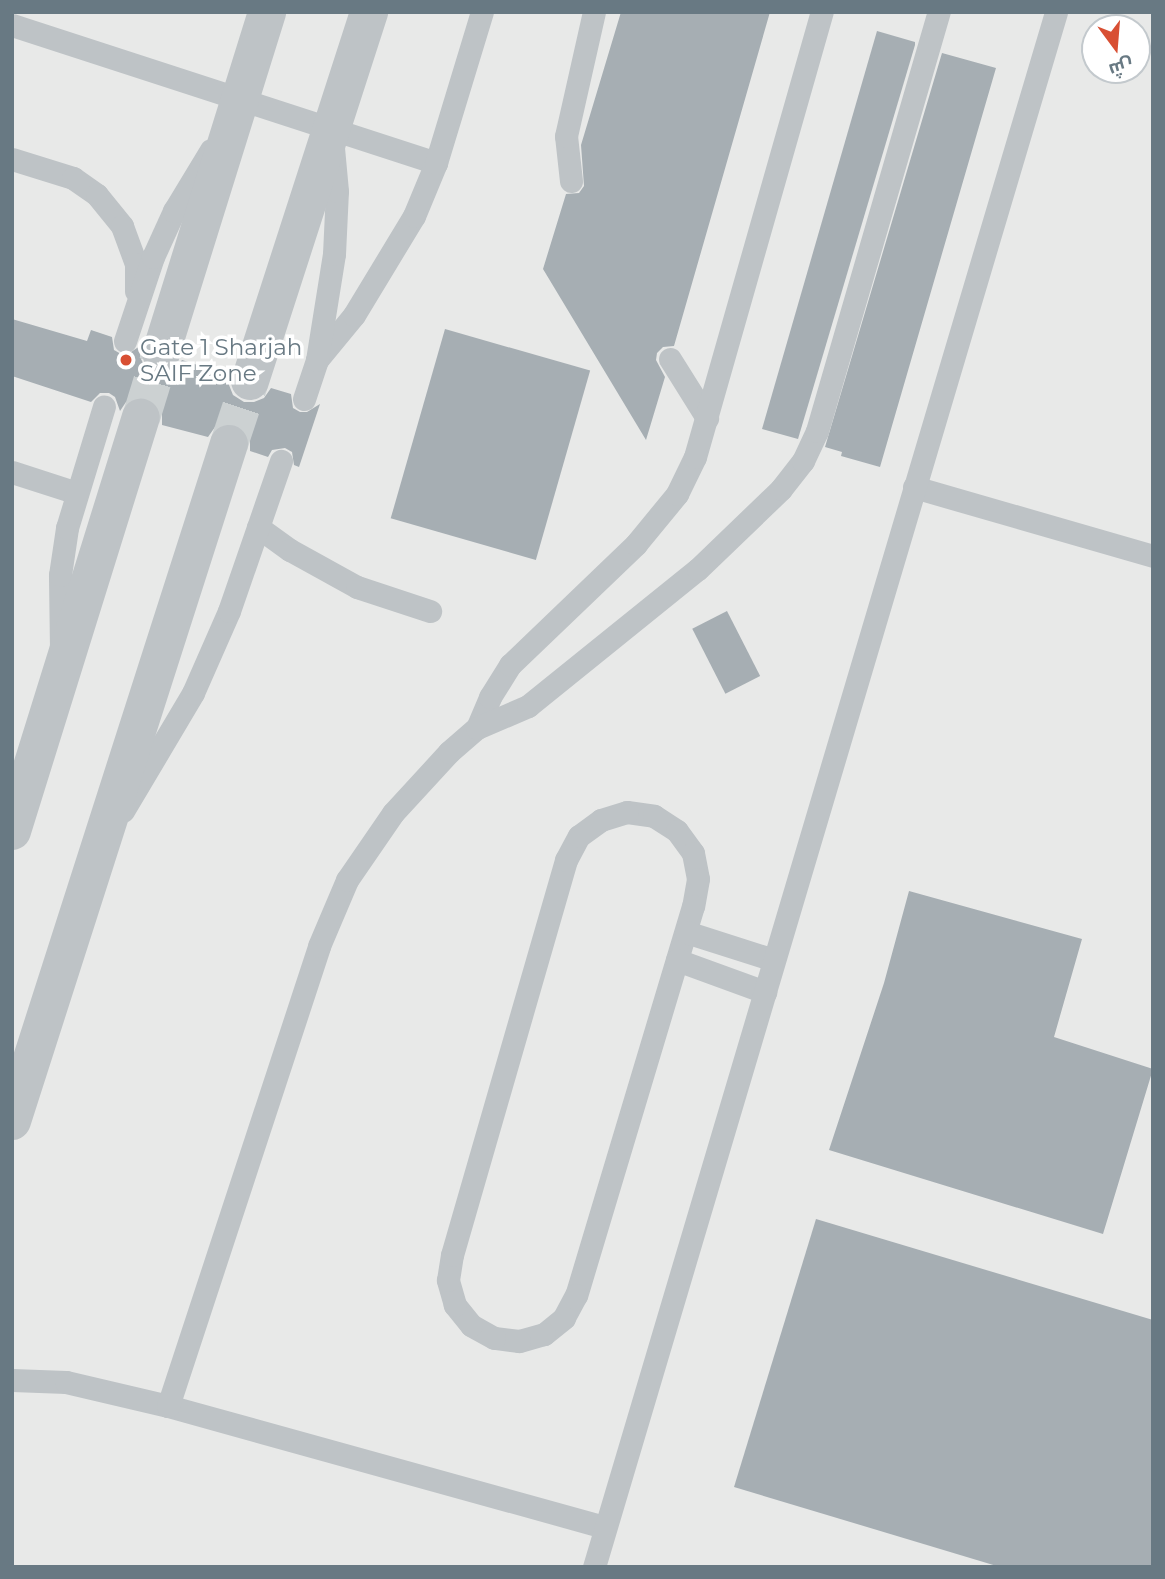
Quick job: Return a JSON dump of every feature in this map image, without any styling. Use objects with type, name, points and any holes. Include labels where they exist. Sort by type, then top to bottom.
[{"type":"street","points":[[160,353],[267,12]]},
{"type":"street","points":[[250,381],[369,12]]},
{"type":"street","points":[[12,831],[141,418]]},
{"type":"street","points":[[12,1121],[229,444]]},
{"type":"lane","points":[[317,360],[354,314],[386,266],[414,216],[436,163],[482,12]]},
{"type":"lane","points":[[570,181],[566,136],[594,12]]},
{"type":"lane","points":[[477,728],[495,688],[510,665],[636,544],[677,494],[695,457],[822,12]]},
{"type":"lane","points":[[168,1406],[318,946],[346,880],[393,813],[449,752],[477,728],[528,706],[611,640],[722,547],[781,489],[803,461],[817,431],[939,12]]},
{"type":"lane","points":[[594,1567],[1056,12]]},
{"type":"lane","points":[[12,25],[436,163]]},
{"type":"lane","points":[[125,341],[153,257],[174,211],[240,98]]},
{"type":"lane","points":[[304,399],[317,360],[334,254],[337,191],[331,128]]},
{"type":"lane","points":[[12,159],[73,178],[97,195],[122,226],[136,264],[136,304]]},
{"type":"lane","points":[[670,359],[707,418]]},
{"type":"lane","points":[[63,669],[58,622],[60,575],[67,528],[104,406]]},
{"type":"lane","points":[[101,846],[149,771],[192,693],[229,611],[281,461]]},
{"type":"lane","points":[[12,472],[77,494]]},
{"type":"lane","points":[[915,487],[1153,556]]},
{"type":"lane","points":[[258,527],[290,550],[357,587],[430,611]]},
{"type":"lane","points":[[627,812],[654,816],[677,831],[693,853],[698,879],[686,932],[576,1295],[564,1318],[544,1334],[519,1341],[494,1338],[471,1325],[455,1305],[448,1280],[452,1255],[566,860],[579,836],[601,820],[627,812]]},
{"type":"lane","points":[[686,932],[774,960]]},
{"type":"lane","points":[[677,960],[765,992]]},
{"type":"lane","points":[[12,1380],[66,1382],[168,1406],[605,1527]]},
{"type":"shaded area","points":[[12,12],[1153,12],[1153,1567],[12,1567]]},
{"type":"building","points":[[621,12],[770,12],[674,346],[663,347],[657,353],[656,360],[665,377],[646,440],[543,269],[566,194],[579,193],[584,186],[581,145]]},
{"type":"building","points":[[877,31],[915,42],[915,45],[798,439],[762,429]]},
{"type":"building","points":[[942,53],[996,68],[880,467],[841,456],[842,452],[825,447]]},
{"type":"building","points":[[12,319],[87,341],[91,330],[112,337],[114,350],[121,354],[128,354],[140,346],[140,357],[145,367],[155,374],[166,374],[175,369],[182,360],[229,375],[233,395],[244,402],[264,398],[271,388],[291,394],[293,408],[300,412],[307,412],[320,404],[299,467],[294,465],[292,452],[285,448],[272,450],[268,457],[250,451],[246,430],[235,423],[224,423],[215,427],[208,437],[162,425],[162,413],[157,404],[148,397],[136,397],[126,402],[120,411],[115,397],[109,393],[100,393],[91,402],[12,376]]},
{"type":"building","points":[[445,329],[590,371],[536,560],[391,518]]},
{"type":"building","points":[[727,611],[760,676],[725,694],[692,629]]},
{"type":"building","points":[[909,891],[1082,939],[1054,1037],[1153,1069],[1103,1234],[829,1150],[884,983]]},
{"type":"building","points":[[816,1219],[1153,1320],[1153,1567],[1000,1567],[734,1487]]},
{"type":"tunnel","points":[[141,418],[161,353]]},
{"type":"tunnel","points":[[229,444],[250,381]]},
{"type":"place","name":"Gate 1 Sharjah SAIF Zone","points":[[126,360]]}]
